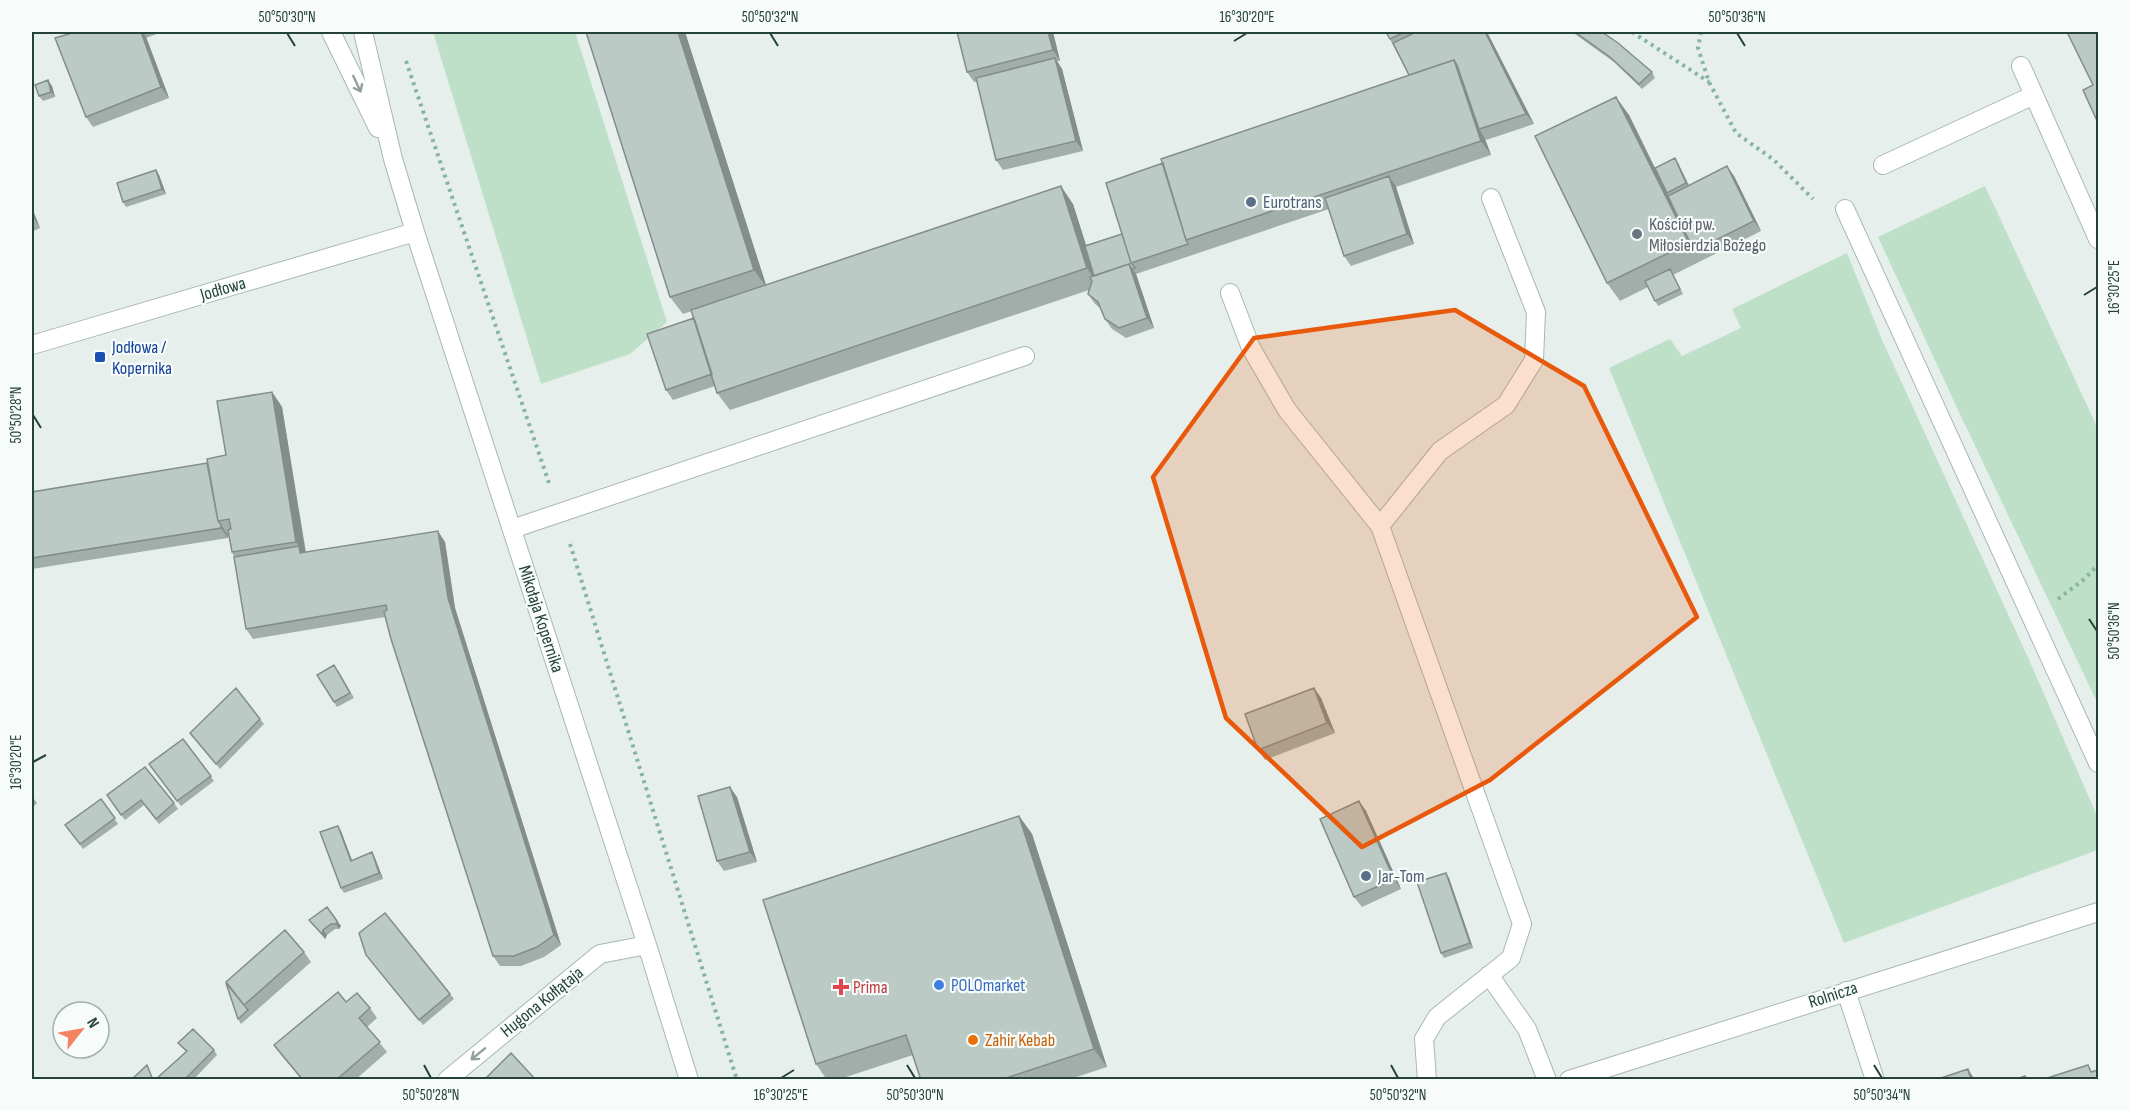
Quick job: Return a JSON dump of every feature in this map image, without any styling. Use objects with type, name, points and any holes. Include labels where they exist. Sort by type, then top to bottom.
[{"type":"street","name":"Mikołaja Kopernika","points":[[331,32],[393,159]]},
{"type":"street","name":"Mikołaja Kopernika","points":[[363,32],[393,159],[415,232],[689,1080]]},
{"type":"street","points":[[2020,66],[2098,239]]},
{"type":"street","points":[[1883,165],[2034,95]]},
{"type":"street","points":[[1380,526],[1440,451],[1506,405],[1534,360],[1536,312],[1491,198]]},
{"type":"street","points":[[1845,209],[2098,763]]},
{"type":"street","name":"Jodłowa","points":[[32,345],[415,232]]},
{"type":"street","points":[[1230,293],[1251,348],[1287,410],[1380,526],[1522,924],[1510,958],[1437,1017],[1424,1040],[1427,1080]]},
{"type":"street","points":[[512,529],[1025,356]]},
{"type":"street","name":"Rolnicza","points":[[1569,1080],[2098,912]]},
{"type":"street","name":"Hugona Kołłątaja","points":[[447,1080],[600,954],[647,945]]},
{"type":"street","points":[[1490,975],[1527,1029],[1547,1080]]},
{"type":"street","points":[[1846,991],[1875,1080]]},
{"type":"path","points":[[1632,32],[1709,82]]},
{"type":"path","points":[[1701,32],[1698,48],[1709,82],[1736,134],[1774,160],[1821,207]]},
{"type":"path","points":[[404,54],[560,513],[737,1080]]},
{"type":"path","points":[[2027,610],[2063,597],[2098,565]]},
{"type":"highlighted area","points":[[1455,310],[1584,386],[1697,617],[1490,780],[1362,847],[1226,718],[1153,477],[1254,338]]},
{"type":"green space","points":[[433,32],[575,32],[667,322],[630,354],[541,384]]},
{"type":"green space","points":[[1985,186],[2098,429],[2098,704],[1878,237]]},
{"type":"green space","points":[[1847,253],[1883,342],[2030,662],[2098,818],[2098,845],[2095,851],[1844,943],[1609,368],[1670,339],[1682,356],[1741,328],[1732,309]]},
{"type":"building","points":[[75,32],[141,32],[161,87],[86,117],[55,38]]},
{"type":"building","points":[[586,32],[678,32],[754,270],[670,297]]},
{"type":"building","points":[[957,32],[1048,32],[1053,50],[967,72]]},
{"type":"building","points":[[1386,32],[1405,32],[1390,39]]},
{"type":"building","points":[[1416,32],[1485,32],[1526,114],[1479,129],[1454,60],[1409,75],[1393,43]]},
{"type":"building","points":[[1575,32],[1602,32],[1652,72],[1639,84],[1610,57]]},
{"type":"building","points":[[2067,32],[2098,32],[2098,123],[2083,90],[2093,85]]},
{"type":"building","points":[[1055,58],[1076,141],[996,160],[976,78]]},
{"type":"building","points":[[1454,60],[1481,141],[1186,240],[1161,159]]},
{"type":"building","points":[[48,80],[51,92],[39,96],[35,85]]},
{"type":"building","name":"Kościół pw. Miłosierdzia Bożego","points":[[1616,97],[1689,243],[1607,283],[1535,136]]},
{"type":"building","points":[[1675,158],[1686,183],[1667,193],[1655,168]]},
{"type":"building","points":[[1163,163],[1188,244],[1131,263],[1106,183]]},
{"type":"building","points":[[1727,166],[1754,221],[1694,251],[1668,196]]},
{"type":"building","points":[[156,170],[162,189],[123,202],[117,183]]},
{"type":"building","points":[[1389,176],[1407,234],[1344,256],[1325,198]]},
{"type":"building","points":[[1061,186],[1087,268],[717,393],[691,310]]},
{"type":"building","points":[[1122,234],[1131,263],[1135,268],[1132,269],[1129,264],[1094,276],[1085,246]]},
{"type":"building","points":[[1129,264],[1147,318],[1119,328],[1105,319],[1098,302],[1088,294],[1092,281],[1090,277]]},
{"type":"building","points":[[1670,269],[1680,289],[1655,301],[1645,281]]},
{"type":"building","points":[[694,318],[712,374],[666,390],[647,334]]},
{"type":"building","points":[[272,392],[296,542],[232,552],[228,530],[231,529],[229,519],[218,521],[207,459],[226,455],[217,401]]},
{"type":"building","points":[[207,463],[221,528],[32,558],[32,492]]},
{"type":"building","points":[[438,531],[448,598],[554,935],[537,947],[514,956],[493,956],[391,639],[384,612],[387,610],[386,605],[246,629],[234,557],[299,546],[300,553]]},
{"type":"building","points":[[334,665],[350,693],[334,702],[317,675]]},
{"type":"building","points":[[236,688],[260,719],[216,764],[190,733]]},
{"type":"building","points":[[1314,688],[1327,723],[1258,750],[1245,714]]},
{"type":"building","points":[[183,739],[211,776],[177,801],[149,764]]},
{"type":"building","points":[[145,767],[174,803],[156,819],[141,800],[121,815],[107,795]]},
{"type":"building","points":[[730,787],[750,852],[717,861],[698,796]]},
{"type":"building","points":[[101,799],[115,818],[80,844],[65,825]]},
{"type":"building","points":[[1359,801],[1394,879],[1354,897],[1320,819]]},
{"type":"building","name":"POLOmarket","points":[[1019,816],[1094,1049],[1000,1080],[921,1080],[906,1035],[816,1064],[763,900]]},
{"type":"building","points":[[338,826],[351,861],[372,852],[379,873],[341,888],[320,832]]},
{"type":"building","points":[[1446,873],[1470,943],[1441,953],[1417,882]]},
{"type":"building","points":[[327,907],[337,921],[336,924],[331,924],[323,930],[322,934],[309,920]]},
{"type":"building","points":[[385,913],[450,994],[419,1020],[366,955],[359,933]]},
{"type":"building","points":[[285,930],[304,952],[244,1005],[226,982]]},
{"type":"building","points":[[226,983],[248,1010],[238,1019]]},
{"type":"building","points":[[338,992],[346,1002],[357,993],[370,1008],[359,1018],[380,1042],[336,1080],[303,1080],[274,1045]]},
{"type":"building","points":[[193,1029],[214,1050],[184,1080],[155,1080],[187,1051],[178,1043]]},
{"type":"building","points":[[511,1053],[536,1080],[484,1080]]},
{"type":"building","points":[[147,1065],[153,1080],[131,1080]]},
{"type":"building","points":[[2088,1065],[2091,1072],[2098,1070],[2098,1080],[2041,1080]]},
{"type":"building","points":[[1968,1069],[1971,1080],[1935,1080]]},
{"type":"building","points":[[2025,1076],[2027,1080],[2014,1080]]},
{"type":"place","name":"Eurotrans","points":[[1251,202]]},
{"type":"place","name":"Kościół pw. Miłosierdzia Bożego","points":[[1637,234]]},
{"type":"place","name":"Jodłowa / Kopernika","points":[[100,357]]},
{"type":"place","name":"Jar-Tom","points":[[1366,876]]},
{"type":"place","name":"POLOmarket","points":[[939,985]]},
{"type":"place","name":"Prima","points":[[841,987]]},
{"type":"place","name":"Zahir Kebab","points":[[973,1040]]}]
